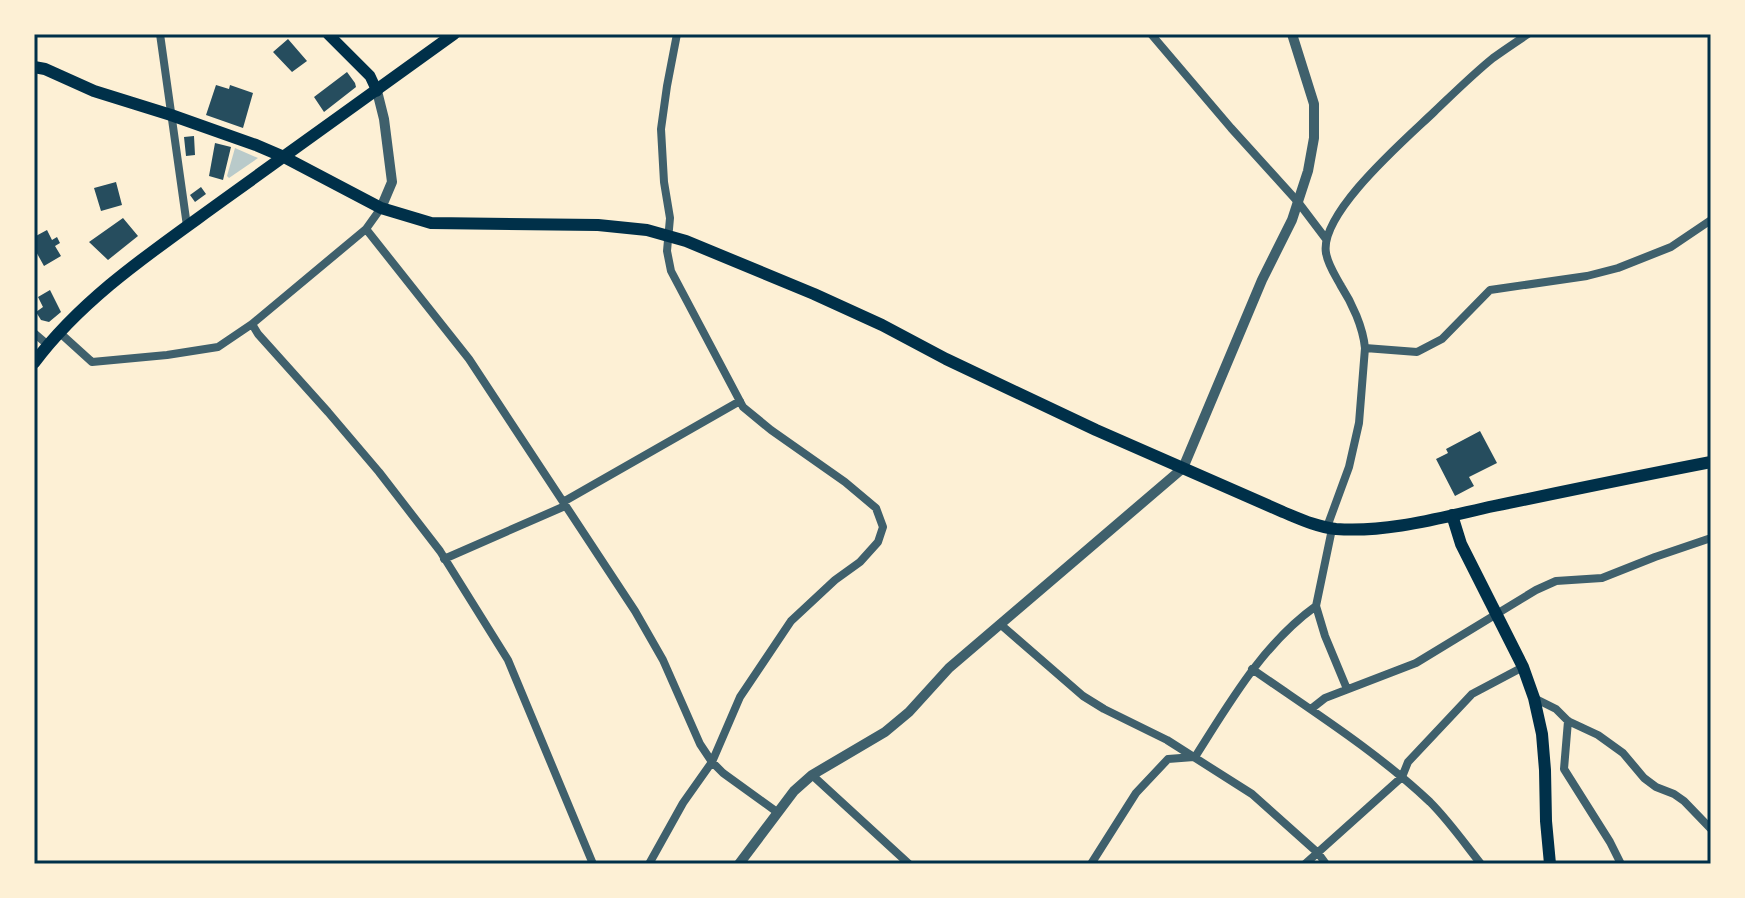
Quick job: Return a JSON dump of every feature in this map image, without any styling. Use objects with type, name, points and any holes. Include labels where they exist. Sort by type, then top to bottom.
[{"type":"main road","points":[[328,34],[370,76],[377,91]]},
{"type":"main road","points":[[34,363],[48,345],[106,290],[187,226],[454,34]]},
{"type":"main road","points":[[34,67],[284,157],[381,208],[431,223],[598,225],[647,230],[710,250],[882,325],[946,359],[1183,468],[1283,512],[1330,528],[1355,530],[1385,527],[1711,462]]},
{"type":"main road","points":[[1452,515],[1461,544],[1523,667],[1534,698],[1542,734],[1550,864]]},
{"type":"street","points":[[160,34],[187,226]]},
{"type":"street","points":[[649,864],[683,803],[712,762],[740,697],[791,621],[835,580],[860,562],[878,542],[883,527],[876,508],[743,407],[671,271],[667,251],[670,218],[661,129],[677,34]]},
{"type":"street","points":[[1151,34],[1298,202],[1326,239]]},
{"type":"street","points":[[739,864],[794,791],[812,775],[885,732],[909,712],[949,668],[1183,468],[1262,280],[1292,220],[1308,171],[1314,138],[1314,104],[1292,34]]},
{"type":"street","points":[[1347,689],[1316,606],[1330,528],[1359,423],[1365,348],[1364,337],[1343,288],[1331,270],[1325,252],[1326,239],[1339,212],[1373,170],[1459,87],[1528,34]]},
{"type":"street","points":[[60,333],[92,362],[218,347],[252,324],[366,229],[381,208],[392,182],[377,91]]},
{"type":"street","points":[[1365,348],[1417,352],[1442,339],[1490,290],[1587,276],[1618,268],[1671,247],[1711,220]]},
{"type":"street","points":[[366,229],[469,359],[635,611],[663,660],[700,744],[712,762],[777,812]]},
{"type":"street","points":[[252,324],[379,472],[444,559],[508,660],[593,864]]},
{"type":"street","points":[[34,333],[48,345]]},
{"type":"street","points":[[444,559],[564,504],[740,401]]},
{"type":"street","points":[[1311,709],[1325,698],[1416,663],[1556,581],[1602,578],[1711,538]]},
{"type":"street","points":[[1195,757],[1252,669],[1300,617],[1316,606]]},
{"type":"street","points":[[1000,624],[1083,696],[1167,740],[1252,794],[1318,853],[1326,864]]},
{"type":"street","points":[[1305,864],[1402,777],[1408,762],[1472,694],[1523,667]]},
{"type":"street","points":[[1252,669],[1402,777],[1433,806],[1481,864]]},
{"type":"street","points":[[1534,698],[1623,753],[1644,778],[1684,801],[1711,829]]},
{"type":"street","points":[[1568,721],[1564,769],[1621,864]]},
{"type":"street","points":[[1091,864],[1136,793],[1168,759],[1195,757]]},
{"type":"street","points":[[1545,770],[1564,769]]},
{"type":"street","points":[[812,775],[909,864]]},
{"type":"shaded area","points":[[235,148],[258,158],[229,178],[227,176]]},
{"type":"building","points":[[288,39],[307,61],[292,72],[273,52]]},
{"type":"building","points":[[347,72],[356,87],[324,112],[314,97]]},
{"type":"building","points":[[216,85],[229,89],[230,85],[253,93],[243,128],[206,115]]},
{"type":"building","points":[[194,136],[195,155],[186,156],[184,137]]},
{"type":"building","points":[[215,143],[231,147],[223,180],[209,176]]},
{"type":"building","points":[[116,182],[122,205],[101,211],[94,188]]},
{"type":"building","points":[[201,187],[206,194],[195,202],[190,195]]},
{"type":"building","points":[[123,218],[138,236],[108,260],[89,242]]},
{"type":"building","points":[[47,230],[52,240],[57,237],[60,243],[55,246],[61,256],[44,266],[34,248],[34,237]]},
{"type":"building","points":[[50,290],[61,312],[49,322],[41,320],[36,312],[43,307],[38,297]]},
{"type":"building","points":[[1480,431],[1497,463],[1469,477],[1474,486],[1455,496],[1436,459],[1448,453],[1446,449]]}]
